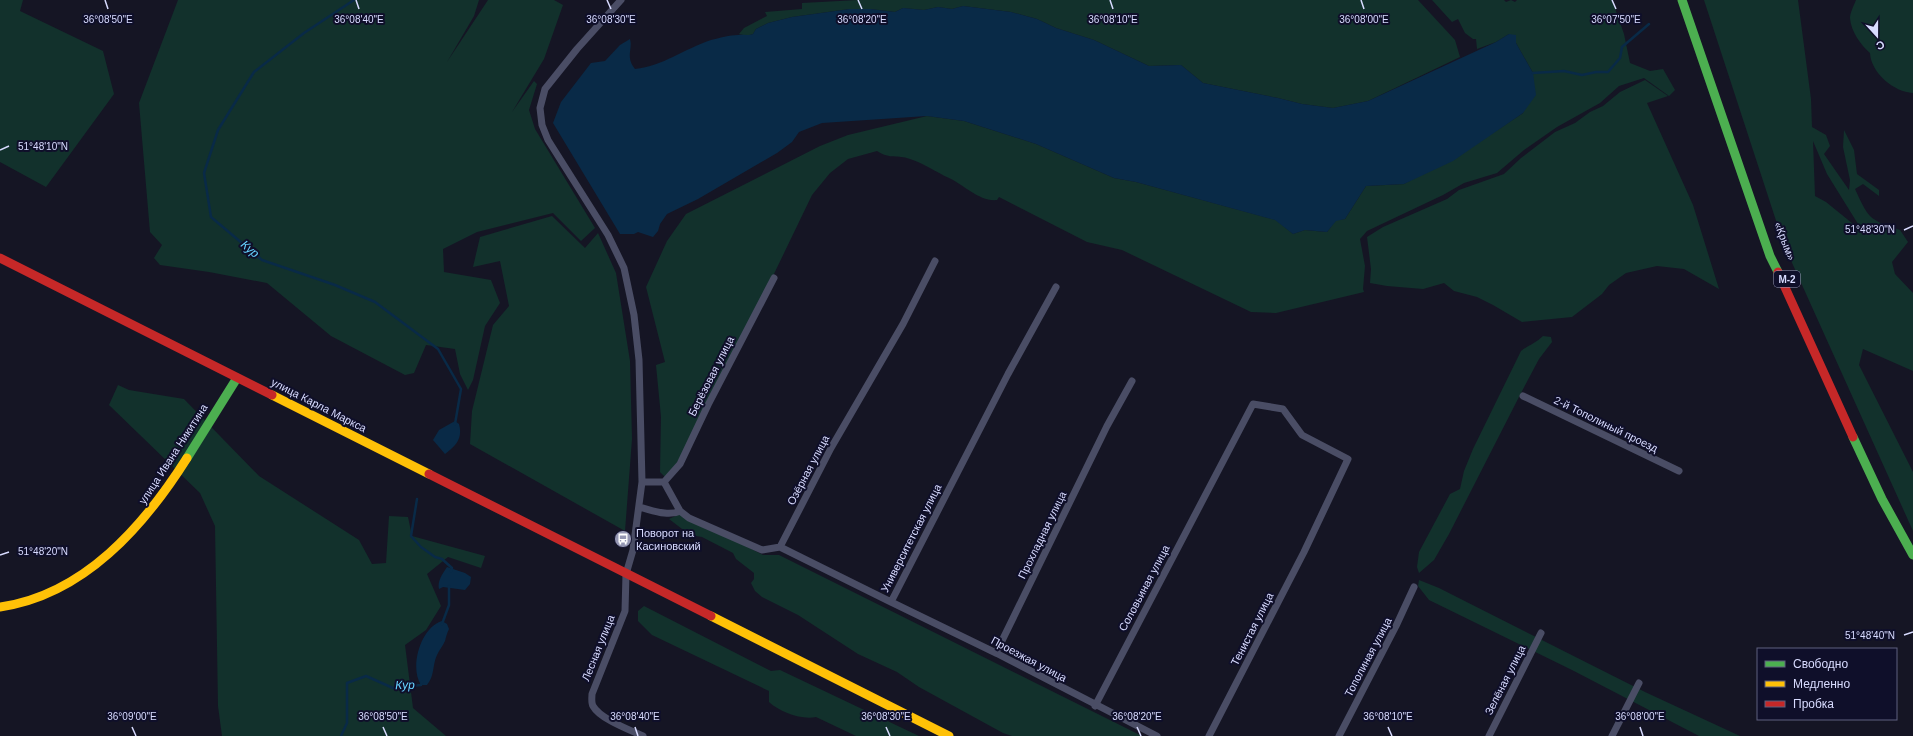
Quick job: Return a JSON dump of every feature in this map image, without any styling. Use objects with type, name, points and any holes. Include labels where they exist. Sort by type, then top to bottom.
[{"type":"main road","points":[[1682,0],[1770,256],[1882,499],[1913,555]]},
{"type":"main road","name":"«Крым»","points":[[1688,0],[1723,111],[1776,254],[1851,420],[1913,546]]},
{"type":"main road","name":"улица Карла Маркса","points":[[0,258],[949,736]]},
{"type":"main road","name":"улица Ивана Никитина","points":[[0,607],[32,600],[63,586],[88,570],[135,530],[158,502],[237,378]]},
{"type":"street","points":[[621,0],[577,49],[545,89],[540,108],[542,125],[548,140],[608,235],[624,268],[634,315],[639,360],[642,482],[640,507],[633,550],[626,574]]},
{"type":"street","name":"Озёрная улица","points":[[780,547],[830,448],[903,324],[935,261]]},
{"type":"street","name":"Берёзовая улица","points":[[664,482],[680,464],[708,405],[774,278]]},
{"type":"street","name":"Университетская улица","points":[[780,547],[891,602],[1008,374],[1056,287]]},
{"type":"street","name":"Прохладная улица","points":[[996,653],[1108,426],[1132,381]]},
{"type":"street","name":"2-й Тополиный проезд","points":[[1523,396],[1678,471]]},
{"type":"street","name":"Соловьиная улица","points":[[1095,706],[1253,404],[1283,409],[1302,435],[1348,459],[1314,531]]},
{"type":"street","points":[[642,482],[664,482],[680,510],[689,518],[762,550],[780,547]]},
{"type":"street","points":[[640,507],[674,514],[680,510]]},
{"type":"street","name":"Тенистая улица","points":[[1209,736],[1314,531]]},
{"type":"street","name":"Лесная улица","points":[[626,574],[625,611],[592,694],[593,706],[608,719],[643,736]]},
{"type":"street","name":"Тополиная улица","points":[[1339,736],[1396,626],[1414,587]]},
{"type":"street","name":"Проезжая улица","points":[[891,602],[996,653],[1095,706],[1157,736]]},
{"type":"street","name":"Зелёная улица","points":[[1488,736],[1541,633]]},
{"type":"street","points":[[1612,736],[1639,683]]},
{"type":"green space","points":[[0,0],[23,0],[20,11],[103,51],[114,94],[46,187],[0,162]]},
{"type":"green space","points":[[178,0],[479,0],[474,16],[447,62],[488,0],[554,0],[563,5],[544,59],[512,112],[534,81],[537,84],[529,110],[535,129],[595,228],[581,241],[553,213],[477,232],[443,249],[444,272],[491,280],[500,303],[485,326],[473,380],[468,390],[460,374],[455,349],[426,345],[414,373],[405,375],[331,336],[267,283],[209,272],[160,265],[154,258],[162,245],[150,232],[139,103]]},
{"type":"green space","points":[[858,0],[1418,0],[1455,40],[1460,57],[1368,101],[1333,108],[1302,104],[1203,83],[1181,65],[1149,66],[1094,40],[1056,28],[1037,19],[1011,12],[963,6],[952,9],[938,7],[924,10],[903,8],[895,12],[870,9],[850,9],[792,17],[768,23],[756,29],[753,34],[747,36],[739,34],[744,28],[767,16],[765,12],[802,9],[802,3]]},
{"type":"green space","points":[[1432,0],[1504,0],[1506,2],[1511,0],[1515,2],[1517,0],[1612,0],[1624,34],[1630,63],[1650,71],[1663,69],[1675,90],[1669,96],[1644,78],[1619,86],[1600,103],[1557,127],[1524,150],[1497,173],[1464,183],[1443,195],[1367,231],[1360,239],[1365,266],[1364,292],[1276,313],[1251,312],[1122,250],[1087,242],[999,197],[997,200],[991,200],[978,196],[955,181],[915,161],[882,154],[877,151],[848,159],[830,173],[812,195],[759,305],[668,480],[660,472],[661,417],[656,365],[665,362],[646,287],[667,241],[686,214],[820,146],[848,135],[927,116],[964,121],[1036,144],[1114,178],[1136,182],[1276,220],[1293,234],[1305,230],[1327,232],[1336,220],[1345,219],[1366,186],[1404,184],[1499,129],[1523,113],[1533,73],[1516,43],[1509,34],[1496,42],[1477,49],[1476,39],[1473,39],[1465,33],[1458,19],[1452,22]]},
{"type":"green space","points":[[1704,0],[1798,0],[1811,99],[1812,127],[1826,135],[1830,146],[1824,154],[1849,190],[1850,180],[1843,147],[1844,130],[1854,150],[1857,174],[1879,190],[1879,196],[1863,184],[1855,189],[1863,207],[1875,220],[1900,230],[1908,242],[1892,262],[1895,274],[1913,293],[1913,371],[1863,349],[1859,365],[1913,472],[1913,531],[1784,245]],"holes":[[[1813,141],[1827,174],[1863,232],[1826,202],[1815,196]]]},
{"type":"green space","points":[[1856,0],[1913,0],[1913,93],[1906,92],[1891,85],[1874,68],[1870,53],[1857,38],[1852,28],[1850,18]]},
{"type":"green space","points":[[1645,80],[1668,96],[1647,103],[1693,205],[1719,289],[1684,269],[1657,266],[1626,273],[1609,285],[1602,294],[1572,317],[1522,322],[1477,297],[1454,291],[1444,283],[1423,289],[1370,283],[1371,269],[1367,237],[1383,227],[1447,199],[1459,190],[1504,174],[1521,158],[1555,132],[1575,123],[1590,112],[1603,106],[1620,92]]},
{"type":"green space","points":[[552,216],[585,248],[598,233],[616,273],[630,361],[632,439],[625,531],[470,444],[472,411],[493,325],[509,306],[500,261],[473,267],[480,237]]},
{"type":"green space","points":[[1543,336],[1551,337],[1552,342],[1539,359],[1449,534],[1434,560],[1419,573],[1417,567],[1419,552],[1450,494],[1460,489],[1464,471],[1473,449],[1521,351]]},
{"type":"green space","points":[[118,385],[129,390],[184,399],[259,476],[359,540],[372,564],[386,563],[389,516],[408,517],[412,536],[485,556],[481,568],[448,557],[427,574],[441,606],[426,630],[405,645],[413,708],[446,736],[222,736],[218,706],[215,526],[200,493],[109,405]]},
{"type":"green space","points":[[682,513],[763,555],[779,555],[1142,736],[1012,736],[1003,733],[919,687],[897,672],[858,654],[798,615],[762,597],[755,591],[751,583],[754,579],[754,573],[736,559],[733,553],[702,537],[690,535],[669,519]]},
{"type":"green space","points":[[1419,580],[1439,588],[1645,692],[1740,736],[1699,736],[1572,670],[1429,600],[1418,586]]},
{"type":"green space","points":[[644,606],[771,671],[780,670],[919,736],[856,736],[816,717],[810,718],[797,716],[785,712],[769,702],[769,691],[652,635],[638,621],[638,611]]},
{"type":"water","points":[[963,6],[1011,12],[1037,19],[1056,28],[1094,40],[1149,66],[1181,65],[1203,83],[1302,104],[1333,108],[1368,101],[1496,42],[1509,34],[1516,35],[1516,43],[1533,73],[1536,95],[1523,113],[1453,161],[1404,184],[1366,186],[1345,219],[1336,221],[1327,232],[1305,230],[1293,234],[1275,220],[1136,182],[1114,178],[1036,144],[964,121],[927,116],[822,123],[799,132],[792,142],[777,153],[698,199],[667,214],[653,237],[638,232],[634,234],[620,234],[553,123],[561,102],[591,63],[605,61],[620,45],[630,39],[630,61],[635,69],[664,61],[711,40],[753,34],[756,29],[768,23],[792,17],[850,9],[870,9],[895,12],[903,8],[924,10],[938,7],[952,9]]},
{"type":"water","points":[[455,421],[459,424],[459,438],[455,445],[445,454],[433,440],[439,430]]},
{"type":"water","points":[[447,567],[465,573],[471,577],[470,584],[465,590],[443,587],[439,589],[442,574]]},
{"type":"water","points":[[442,621],[447,624],[449,629],[445,641],[435,659],[430,681],[427,685],[421,685],[416,668],[419,648],[428,631]]},
{"type":"waterway","name":"Кур","points":[[354,0],[304,33],[254,72],[218,130],[204,173],[211,217],[262,260],[335,285],[375,302],[438,349],[461,389],[455,424]]},
{"type":"waterway","points":[[1533,73],[1564,71],[1582,75],[1596,72],[1608,72],[1620,58],[1622,47],[1649,24]]},
{"type":"waterway","points":[[417,499],[411,536],[421,547],[435,557],[442,559],[452,568],[451,571]]},
{"type":"waterway","name":"Кур","points":[[442,624],[449,605],[449,586]]},
{"type":"waterway","name":"Кур","points":[[341,736],[347,723],[347,683],[366,676],[393,688],[421,685],[422,682]]},
{"type":"traffic: fast","points":[[1682,0],[1770,256],[1778,272]]},
{"type":"traffic: fast","points":[[187,458],[237,378]]},
{"type":"traffic: fast","points":[[1853,437],[1882,499],[1913,555]]},
{"type":"traffic: slow","points":[[272,395],[429,474]]},
{"type":"traffic: slow","points":[[0,607],[30,600],[59,588],[85,573],[109,554],[131,532],[151,508],[187,458]]},
{"type":"traffic: slow","points":[[711,616],[949,736]]},
{"type":"traffic: jam","points":[[0,258],[272,395]]},
{"type":"traffic: jam","points":[[1778,272],[1853,437]]},
{"type":"traffic: jam","points":[[429,474],[711,616]]},
{"type":"place","name":"Поворот на Касиновский","points":[[623,539]]}]
